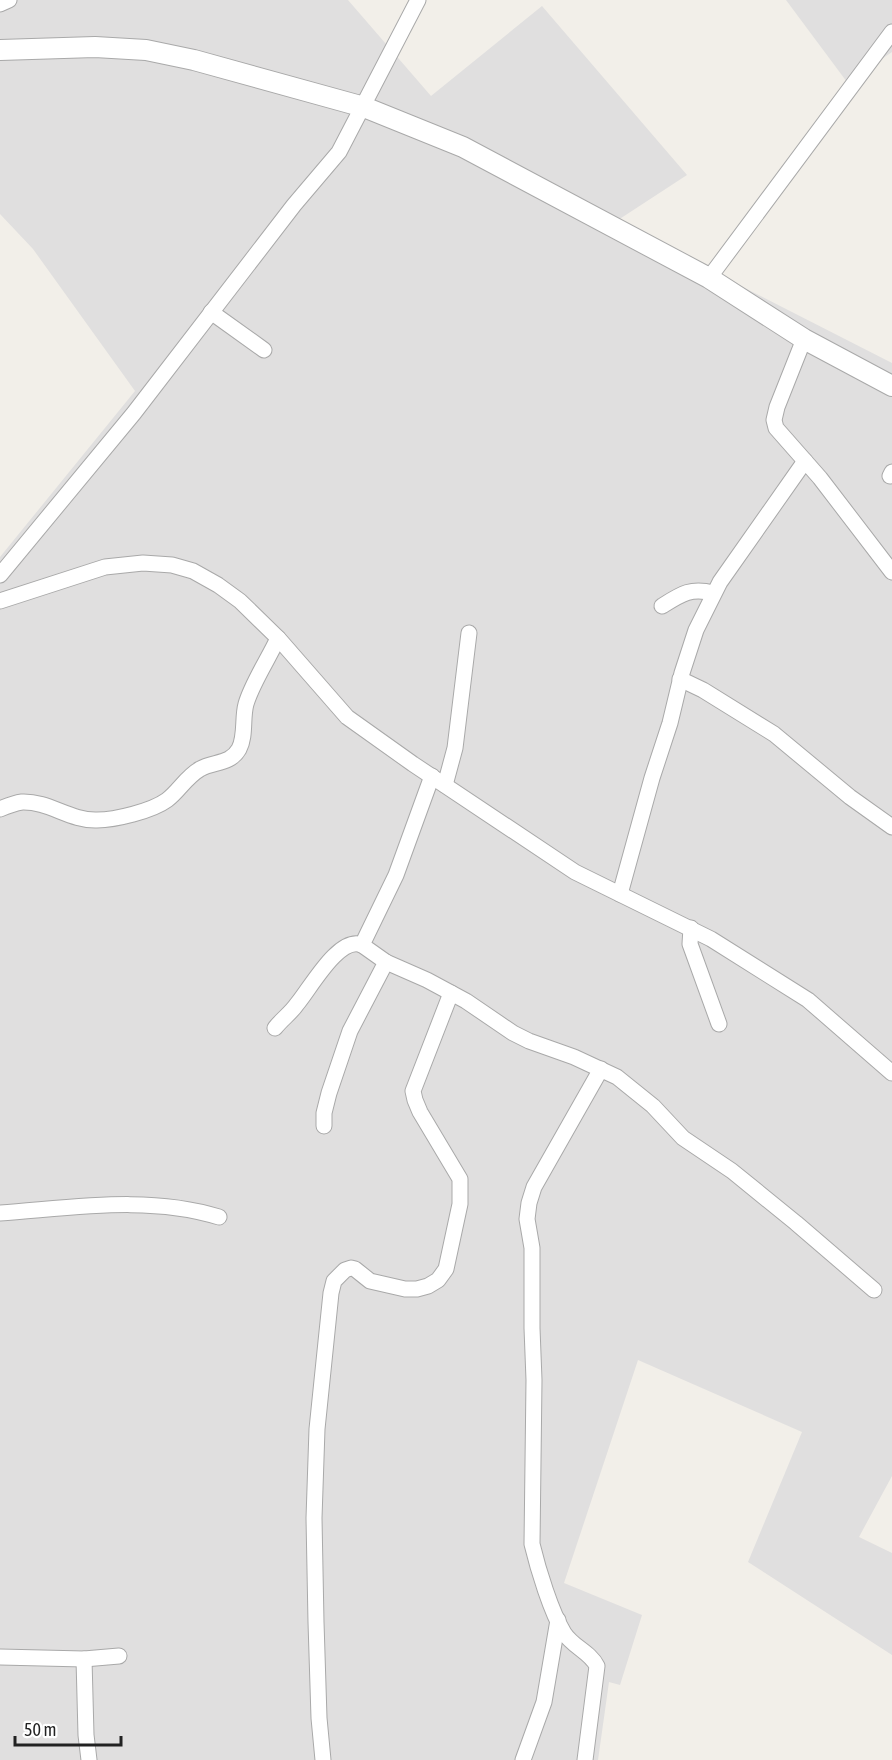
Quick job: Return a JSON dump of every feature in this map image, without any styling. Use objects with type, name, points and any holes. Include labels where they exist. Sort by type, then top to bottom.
[{"type":"street","points":[[0,4],[9,0]]},
{"type":"street","points":[[0,575],[134,413],[294,205],[339,152],[418,0]]},
{"type":"street","points":[[709,278],[892,32]]},
{"type":"street","points":[[0,50],[95,47],[146,50],[194,60],[364,107],[463,147],[709,278],[804,339],[892,386]]},
{"type":"street","points":[[211,312],[264,350]]},
{"type":"street","points":[[804,339],[774,420],[776,428],[854,520],[892,572]]},
{"type":"street","points":[[620,894],[696,630],[720,582],[805,460]]},
{"type":"street","points":[[0,601],[105,567],[143,563],[172,565],[193,571],[240,601],[278,638],[347,717],[575,872],[691,928],[745,959],[808,1000],[892,1073]]},
{"type":"street","points":[[662,606],[682,594],[693,591],[702,590],[713,593]]},
{"type":"street","points":[[362,945],[455,748],[469,633]]},
{"type":"street","points":[[0,809],[21,802],[35,803],[78,819],[96,821],[128,815],[167,800],[194,772],[234,756],[240,746],[246,703],[278,638]]},
{"type":"street","points":[[680,680],[712,695],[774,734],[850,797],[892,827]]},
{"type":"street","points":[[691,928],[690,944],[719,1024]]},
{"type":"street","points":[[275,1028],[297,1005],[322,969],[335,955],[351,944],[358,943],[386,962],[451,993],[513,1033],[529,1041],[558,1050],[617,1077],[643,1097],[683,1138],[732,1171],[874,1290]]},
{"type":"street","points":[[324,1126],[324,1113],[329,1093],[350,1032],[386,962]]},
{"type":"street","points":[[323,1760],[318,1694],[314,1518],[317,1429],[331,1293],[334,1281],[345,1270],[351,1268],[370,1281],[405,1289],[428,1286],[438,1280],[446,1269],[460,1204],[460,1179],[420,1112],[414,1100],[413,1091],[451,993]]},
{"type":"street","points":[[585,1760],[597,1665],[563,1632],[536,1562],[532,1544],[534,1380],[531,1248],[527,1219],[531,1195],[539,1177],[602,1069]]},
{"type":"street","points":[[0,1213],[125,1205],[178,1207],[219,1217]]},
{"type":"street","points":[[523,1760],[544,1702],[558,1620]]},
{"type":"street","points":[[0,1657],[84,1659],[119,1656]]},
{"type":"street","points":[[84,1659],[89,1760]]},
{"type":"shaded area","points":[[0,0],[348,0],[431,96],[542,6],[687,175],[615,222],[892,363],[892,1476],[859,1537],[892,1553],[892,1655],[748,1562],[802,1432],[638,1360],[564,1583],[642,1615],[620,1685],[609,1682],[598,1760],[0,1760],[0,557],[135,391],[33,249],[0,214]]},
{"type":"shaded area","points":[[786,0],[892,0],[892,52],[847,82]]}]
